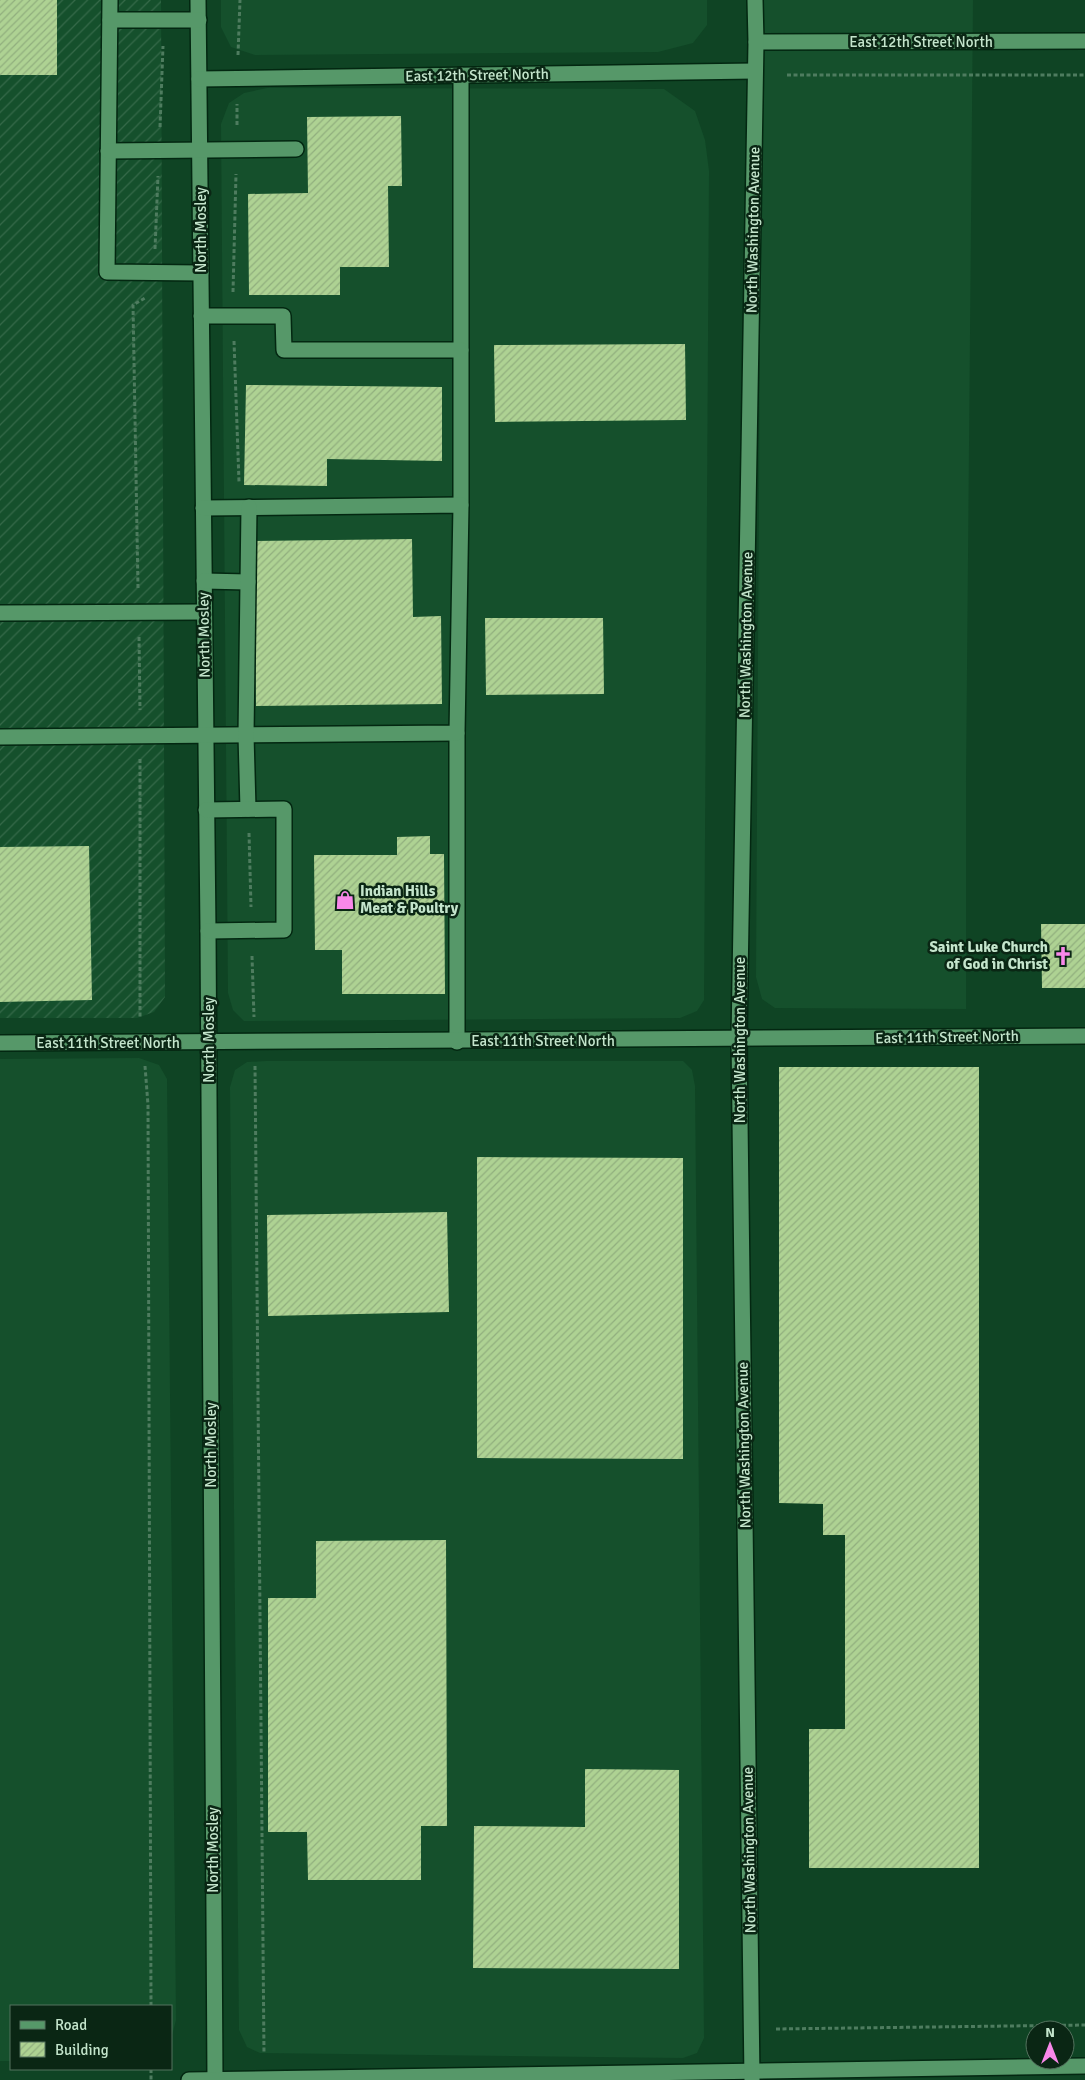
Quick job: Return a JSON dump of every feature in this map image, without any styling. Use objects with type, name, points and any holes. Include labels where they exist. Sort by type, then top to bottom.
[{"type":"street","points":[[110,0],[107,272],[201,273]]},
{"type":"street","name":"North Mosley","points":[[198,0],[208,931],[215,2080]]},
{"type":"street","name":"North Washington Avenue","points":[[752,2076],[739,1039],[756,71],[754,0]]},
{"type":"street","points":[[110,20],[199,20]]},
{"type":"street","name":"East 12th Street North","points":[[756,42],[1085,41]]},
{"type":"street","name":"East 12th Street North","points":[[199,79],[756,71]]},
{"type":"street","points":[[458,1042],[456,733],[460,505],[461,75]]},
{"type":"street","points":[[108,151],[296,149]]},
{"type":"street","points":[[201,316],[283,316],[284,350],[461,350]]},
{"type":"street","points":[[203,508],[460,505]]},
{"type":"street","points":[[248,809],[246,735],[249,507]]},
{"type":"street","points":[[204,581],[248,582]]},
{"type":"street","points":[[0,613],[204,612]]},
{"type":"street","points":[[0,736],[456,733]]},
{"type":"street","points":[[206,810],[284,809],[284,930],[208,931]]},
{"type":"street","name":"East 11th Street North","points":[[0,1043],[458,1042],[1085,1036]]},
{"type":"street","points":[[189,2080],[729,2073],[752,2076],[1085,2066]]},
{"type":"path","points":[[151,2005],[148,1105],[139,1008],[140,735],[133,306],[154,292],[164,20]]},
{"type":"path","points":[[787,75],[1085,75]]},
{"type":"path","points":[[771,2029],[1085,2025]]},
{"type":"shaded area","points":[[0,0],[161,0],[165,997],[154,1012],[137,1018],[0,1018]]},
{"type":"shaded area","points":[[221,0],[707,0],[707,25],[693,43],[658,52],[255,55],[231,47],[221,27]]},
{"type":"shaded area","points":[[762,0],[973,0],[966,782],[966,1009],[775,1008],[762,999],[756,977]]},
{"type":"shaded area","points":[[267,88],[664,89],[695,111],[705,140],[709,171],[704,1000],[697,1011],[680,1018],[244,1021],[233,1010],[228,993],[221,124],[229,103],[244,93]]},
{"type":"shaded area","points":[[139,1058],[159,1065],[167,1079],[176,2020],[172,2035],[172,2005],[10,2005],[10,2061],[0,2061],[0,1059]]},
{"type":"shaded area","points":[[683,1061],[692,1070],[695,1086],[704,2038],[697,2053],[683,2058],[260,2053],[247,2047],[239,2030],[230,1087],[235,1070],[247,1062]]},
{"type":"building","points":[[0,0],[57,0],[57,75],[0,75]]},
{"type":"building","points":[[401,116],[402,186],[388,186],[389,267],[340,267],[340,295],[249,295],[248,194],[308,193],[307,117]]},
{"type":"building","points":[[685,344],[686,420],[495,422],[494,345]]},
{"type":"building","points":[[246,385],[442,387],[442,461],[327,459],[327,486],[244,485]]},
{"type":"building","points":[[412,539],[413,617],[441,616],[442,704],[256,706],[254,541]]},
{"type":"building","points":[[485,618],[603,618],[604,694],[486,695]]},
{"type":"building","points":[[430,836],[430,854],[444,854],[445,994],[342,994],[342,950],[315,950],[314,855],[397,855],[397,837]]},
{"type":"building","points":[[89,846],[92,1000],[0,1002],[0,847]]},
{"type":"building","name":"Saint Luke Church of God in Christ","points":[[1041,924],[1085,924],[1085,988],[1042,988]]},
{"type":"building","points":[[779,1067],[979,1067],[979,1868],[809,1868],[809,1729],[845,1729],[845,1535],[823,1535],[823,1504],[779,1503]]},
{"type":"building","points":[[477,1157],[683,1158],[683,1459],[477,1458]]},
{"type":"building","points":[[447,1212],[449,1312],[268,1316],[267,1215]]},
{"type":"building","points":[[446,1540],[447,1826],[421,1826],[421,1880],[308,1880],[307,1832],[268,1832],[268,1598],[316,1598],[316,1541]]},
{"type":"building","points":[[585,1769],[679,1770],[679,1969],[473,1968],[474,1826],[585,1827]]},
{"type":"place","name":"Indian Hills Meat & Poultry","points":[[345,900]]},
{"type":"place","name":"Saint Luke Church of God in Christ","points":[[1063,956]]}]
